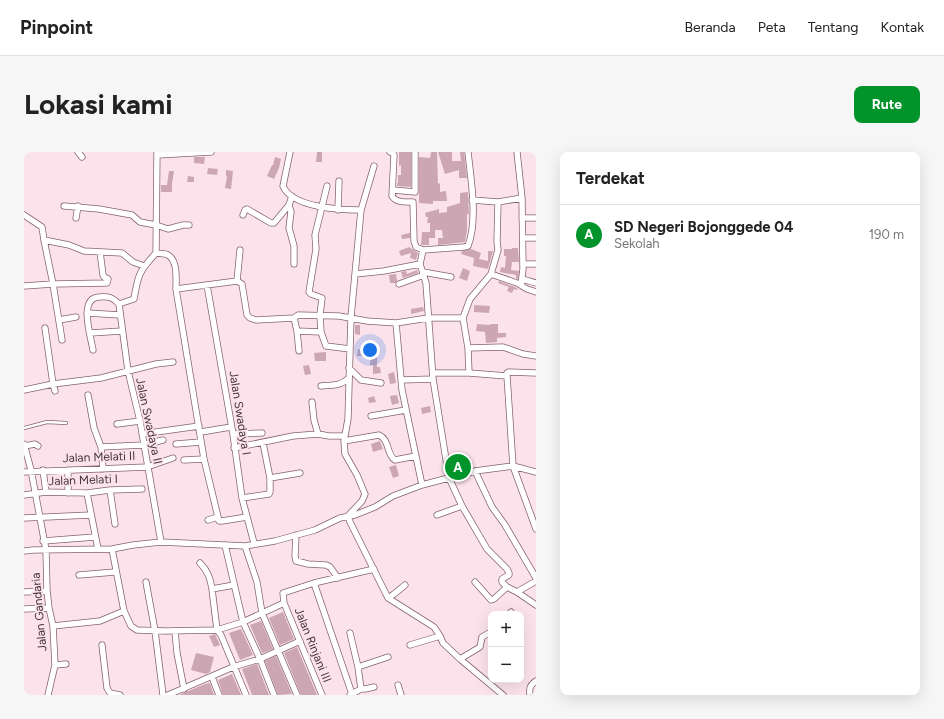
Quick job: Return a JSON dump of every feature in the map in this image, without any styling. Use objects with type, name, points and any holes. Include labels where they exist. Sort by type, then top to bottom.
[{"type":"street","points":[[93,350],[87,313],[87,305],[89,301],[95,297],[108,296],[119,304],[134,299],[139,273],[156,253],[157,154],[211,152]]},
{"type":"street","points":[[290,152],[283,186],[292,196],[304,202],[321,207],[338,210],[361,210]]},
{"type":"street","points":[[390,152],[394,155],[393,199],[397,201],[413,202]]},
{"type":"street","points":[[415,152],[415,192],[413,202],[414,241],[416,247],[423,250],[464,248],[468,246],[472,236],[472,200],[468,152]]},
{"type":"street","points":[[516,152],[522,198],[521,282],[527,290],[536,292]]},
{"type":"street","points":[[348,516],[362,501],[365,494],[357,475],[345,454],[344,438],[348,419],[351,317],[361,210],[374,166]]},
{"type":"street","points":[[338,210],[339,181]]},
{"type":"street","points":[[326,186],[315,235],[316,249],[309,293],[322,298],[320,315],[321,332],[326,346],[350,349]]},
{"type":"street","points":[[393,190],[415,192]]},
{"type":"street","points":[[292,196],[289,228],[294,246],[294,264]]},
{"type":"street","points":[[472,200],[498,202],[522,198]]},
{"type":"street","points":[[469,373],[468,348],[463,318],[470,299],[491,274],[498,250],[498,202]]},
{"type":"street","points":[[243,214],[248,209],[271,223],[274,223],[290,205]]},
{"type":"street","points":[[64,206],[78,206],[132,215],[140,222],[168,229],[189,225]]},
{"type":"street","points":[[76,218],[78,206]]},
{"type":"street","points":[[24,215],[41,225],[53,284],[62,340]]},
{"type":"street","points":[[522,218],[536,218]]},
{"type":"street","points":[[522,238],[536,238]]},
{"type":"street","points":[[44,240],[70,245],[84,251],[122,253],[133,262],[144,266]]},
{"type":"street","points":[[237,281],[240,250]]},
{"type":"street","points":[[423,250],[420,264],[424,274],[433,376],[449,478],[462,506],[487,550],[507,569],[509,575],[502,579],[502,582],[507,587],[536,605]]},
{"type":"street","points":[[24,286],[106,283],[108,279],[103,275],[100,252]]},
{"type":"street","points":[[156,253],[168,255],[173,260],[176,269],[176,289],[201,442],[219,521],[247,517]]},
{"type":"street","points":[[355,274],[384,272],[420,264]]},
{"type":"street","points":[[522,264],[536,264]]},
{"type":"street","points":[[399,284],[424,274],[451,277]]},
{"type":"street","points":[[491,274],[521,282],[536,283]]},
{"type":"street","points":[[176,289],[237,281],[242,284],[247,315],[256,320],[294,318],[298,315],[351,317],[396,323],[428,318],[463,318]]},
{"type":"street","name":"Jalan Swadaya I","points":[[207,285],[233,434],[242,498],[254,544]]},
{"type":"street","name":"Jalan Swadaya II","points":[[119,304],[128,371],[140,421],[161,542]]},
{"type":"street","points":[[87,313],[120,315]]},
{"type":"street","points":[[59,320],[76,316]]},
{"type":"street","points":[[294,318],[299,351]]},
{"type":"street","points":[[396,323],[401,380],[422,485]]},
{"type":"street","points":[[45,328],[55,391]]},
{"type":"street","points":[[90,333],[122,331]]},
{"type":"street","points":[[297,331],[321,332]]},
{"type":"street","points":[[468,348],[503,347],[523,354],[536,356]]},
{"type":"street","points":[[24,390],[53,384],[101,378],[173,362]]},
{"type":"street","points":[[349,368],[362,380],[381,383]]},
{"type":"street","points":[[401,380],[469,373],[507,376]]},
{"type":"street","points":[[536,373],[507,373],[513,466],[536,529]]},
{"type":"street","points":[[321,386],[339,385],[349,378]]},
{"type":"street","points":[[88,395],[94,428],[101,447],[103,469]]},
{"type":"street","points":[[312,402],[314,420],[318,434]]},
{"type":"street","points":[[371,416],[406,410]]},
{"type":"street","points":[[117,424],[140,421]]},
{"type":"street","points":[[142,434],[231,427]]},
{"type":"street","points":[[233,434],[262,433]]},
{"type":"street","points":[[234,448],[294,436],[318,434],[344,438],[379,435],[386,440],[392,458],[395,460],[416,456]]},
{"type":"street","points":[[101,447],[143,444],[163,440]]},
{"type":"street","points":[[176,444],[201,442]]},
{"type":"street","points":[[242,498],[269,494],[270,492],[270,478],[263,442]]},
{"type":"street","points":[[24,445],[35,444],[38,446]]},
{"type":"street","name":"Jalan Gandaria","points":[[24,445],[31,470],[46,550],[47,591],[53,626],[55,665],[48,695]]},
{"type":"street","name":"Jalan Melati II","points":[[24,472],[31,470],[103,469],[147,466],[173,458]]},
{"type":"street","points":[[184,460],[204,458]]},
{"type":"street","points":[[24,551],[112,549],[161,542],[245,546],[275,541],[315,530],[340,518],[355,515],[375,507],[393,496],[422,485],[475,471],[513,466],[536,472]]},
{"type":"street","points":[[43,470],[46,492]]},
{"type":"street","points":[[68,470],[68,493]]},
{"type":"street","points":[[475,471],[492,506],[505,525],[536,580],[517,592]]},
{"type":"street","points":[[270,478],[300,473]]},
{"type":"street","name":"Jalan Melati I","points":[[24,495],[46,492],[87,493],[142,488]]},
{"type":"street","points":[[110,490],[115,524]]},
{"type":"street","points":[[87,493],[98,549]]},
{"type":"street","points":[[438,515],[462,506]]},
{"type":"street","points":[[24,518],[91,515]]},
{"type":"street","points":[[348,516],[388,598],[434,627],[444,643],[460,659],[502,695]]},
{"type":"street","points":[[208,520],[218,517]]},
{"type":"street","points":[[296,535],[296,561],[308,564],[326,565],[330,567],[338,578]]},
{"type":"street","points":[[44,541],[95,537]]},
{"type":"street","points":[[225,545],[237,604],[243,622],[274,695]]},
{"type":"street","points":[[245,546],[257,582],[262,613],[297,695]]},
{"type":"street","points":[[112,549],[115,572],[124,610],[134,629],[155,631],[217,630],[243,622],[284,603],[283,593],[314,583],[374,569]]},
{"type":"street","points":[[200,563],[206,569],[209,576],[217,630],[221,635],[233,667],[246,695]]},
{"type":"street","points":[[79,576],[115,572]]},
{"type":"street","points":[[146,582],[155,631],[163,695]]},
{"type":"street","points":[[475,582],[492,600],[507,587]]},
{"type":"street","points":[[314,583],[351,694],[361,689],[365,690],[374,687]]},
{"type":"street","points":[[212,589],[234,584]]},
{"type":"street","points":[[388,598],[404,584]]},
{"type":"street","points":[[24,592],[47,591]]},
{"type":"street","name":"Jalan Rinjani III","points":[[284,603],[322,695]]},
{"type":"street","points":[[24,609],[49,608]]},
{"type":"street","points":[[53,626],[100,620],[124,610]]},
{"type":"street","points":[[175,631],[177,653],[184,689]]},
{"type":"street","points":[[350,633],[358,667],[361,689]]},
{"type":"street","points":[[460,659],[480,647],[482,637],[488,634]]},
{"type":"street","points":[[410,645],[440,636]]},
{"type":"street","points":[[168,695],[233,667],[260,659],[277,650],[300,641]]},
{"type":"street","points":[[102,645],[107,688],[110,693],[120,695]]},
{"type":"street","points":[[358,667],[388,657]]},
{"type":"street","points":[[55,665],[66,664]]},
{"type":"street","points":[[212,677],[219,695]]},
{"type":"street","points":[[530,695],[529,688],[536,680]]},
{"type":"street","points":[[398,685],[401,695]]},
{"type":"lane","points":[[24,428],[47,422],[66,423]]},
{"type":"building","points":[[317,152],[322,152],[322,162],[316,162]]},
{"type":"building","points":[[399,152],[411,152],[411,187],[397,186],[398,175],[401,175],[401,165],[399,166]]},
{"type":"building","points":[[431,152],[437,152],[438,184],[440,183],[440,192],[446,191],[447,201],[433,201],[433,204],[419,203],[419,157],[430,158]]},
{"type":"building","points":[[438,152],[452,152],[452,161],[461,161],[460,152],[464,152],[467,178],[459,178],[459,170],[445,174]]},
{"type":"building","points":[[194,157],[205,157],[204,164],[194,163]]},
{"type":"building","points":[[275,157],[281,159],[274,179],[267,176],[273,165]]},
{"type":"building","points":[[208,168],[218,169],[217,175],[207,174]]},
{"type":"building","points":[[226,170],[233,171],[231,189],[225,188],[227,176]]},
{"type":"building","points":[[169,171],[174,171],[172,192],[161,192],[161,185],[167,185]]},
{"type":"building","points":[[188,176],[194,177],[194,182],[187,182]]},
{"type":"building","points":[[468,192],[469,214],[467,214],[465,242],[438,245],[438,238],[443,238],[442,230],[435,230],[435,238],[429,238],[429,245],[421,245],[422,232],[430,232],[430,223],[427,223],[428,217],[426,217],[425,213],[439,209],[439,213],[447,212],[447,207],[460,203],[460,193]]},
{"type":"building","points":[[410,233],[410,238],[402,239],[401,235]]},
{"type":"building","points":[[409,247],[418,253],[416,260],[410,258],[411,253],[401,256],[399,251]]},
{"type":"building","points":[[518,248],[519,262],[512,262],[511,270],[519,271],[518,279],[516,278],[516,275],[500,272],[501,267],[505,268],[506,256],[504,256],[504,249]]},
{"type":"building","points":[[471,249],[481,253],[479,259],[488,261],[488,251],[493,251],[488,269],[473,266],[474,258],[461,254],[462,251]]},
{"type":"building","points":[[463,268],[470,271],[467,281],[459,278]]},
{"type":"building","points":[[417,270],[418,273],[403,278],[401,272],[406,271],[407,274]]},
{"type":"building","points":[[396,274],[397,281],[395,283],[390,283],[389,275]]},
{"type":"building","points":[[499,281],[518,289],[514,289],[512,293],[507,291],[509,287],[498,283]]},
{"type":"building","points":[[474,305],[490,306],[489,313],[474,312]]},
{"type":"building","points":[[423,307],[424,311],[411,314],[411,309]]},
{"type":"building","points":[[477,324],[498,324],[498,333],[506,333],[506,337],[497,338],[497,342],[486,343],[485,332],[476,331]]},
{"type":"building","points":[[355,325],[360,325],[360,335],[355,334]]},
{"type":"building","points":[[358,349],[362,350],[362,356],[357,356]]},
{"type":"building","points":[[326,352],[326,361],[315,361],[314,353]]},
{"type":"building","points":[[371,352],[377,352],[377,367],[380,367],[381,373],[373,374],[373,365],[370,365]]},
{"type":"building","points":[[309,365],[311,374],[305,375],[303,366]]},
{"type":"building","points":[[394,372],[396,383],[390,384],[388,374]]},
{"type":"building","points":[[397,395],[399,403],[392,405],[390,396]]},
{"type":"building","points":[[374,396],[376,402],[369,403],[368,398]]},
{"type":"building","points":[[430,406],[431,412],[422,414],[421,408]]},
{"type":"building","points":[[380,441],[383,449],[373,452],[371,444]]},
{"type":"building","points":[[470,457],[473,466],[452,471],[451,462]]},
{"type":"building","points":[[396,465],[399,476],[393,478],[389,467]]},
{"type":"building","points":[[283,612],[294,639],[280,645],[269,618]]},
{"type":"building","points":[[261,621],[273,649],[262,653],[250,625]]},
{"type":"building","points":[[241,629],[253,655],[240,660],[229,633]]},
{"type":"building","points":[[215,634],[220,645],[214,647],[209,636]]},
{"type":"building","points":[[297,647],[317,695],[301,695],[284,653]]},
{"type":"building","points":[[196,653],[214,657],[210,672],[206,674],[191,670]]},
{"type":"building","points":[[276,656],[292,694],[278,695],[265,661]]},
{"type":"building","points":[[257,664],[269,695],[252,695],[242,669]]},
{"type":"building","points":[[232,674],[241,695],[223,695],[218,680]]},
{"type":"building","points":[[210,683],[214,695],[179,695],[205,684]]},
{"type":"place","name":"SD Negeri Bojonggede 04","points":[[458,467]]}]
